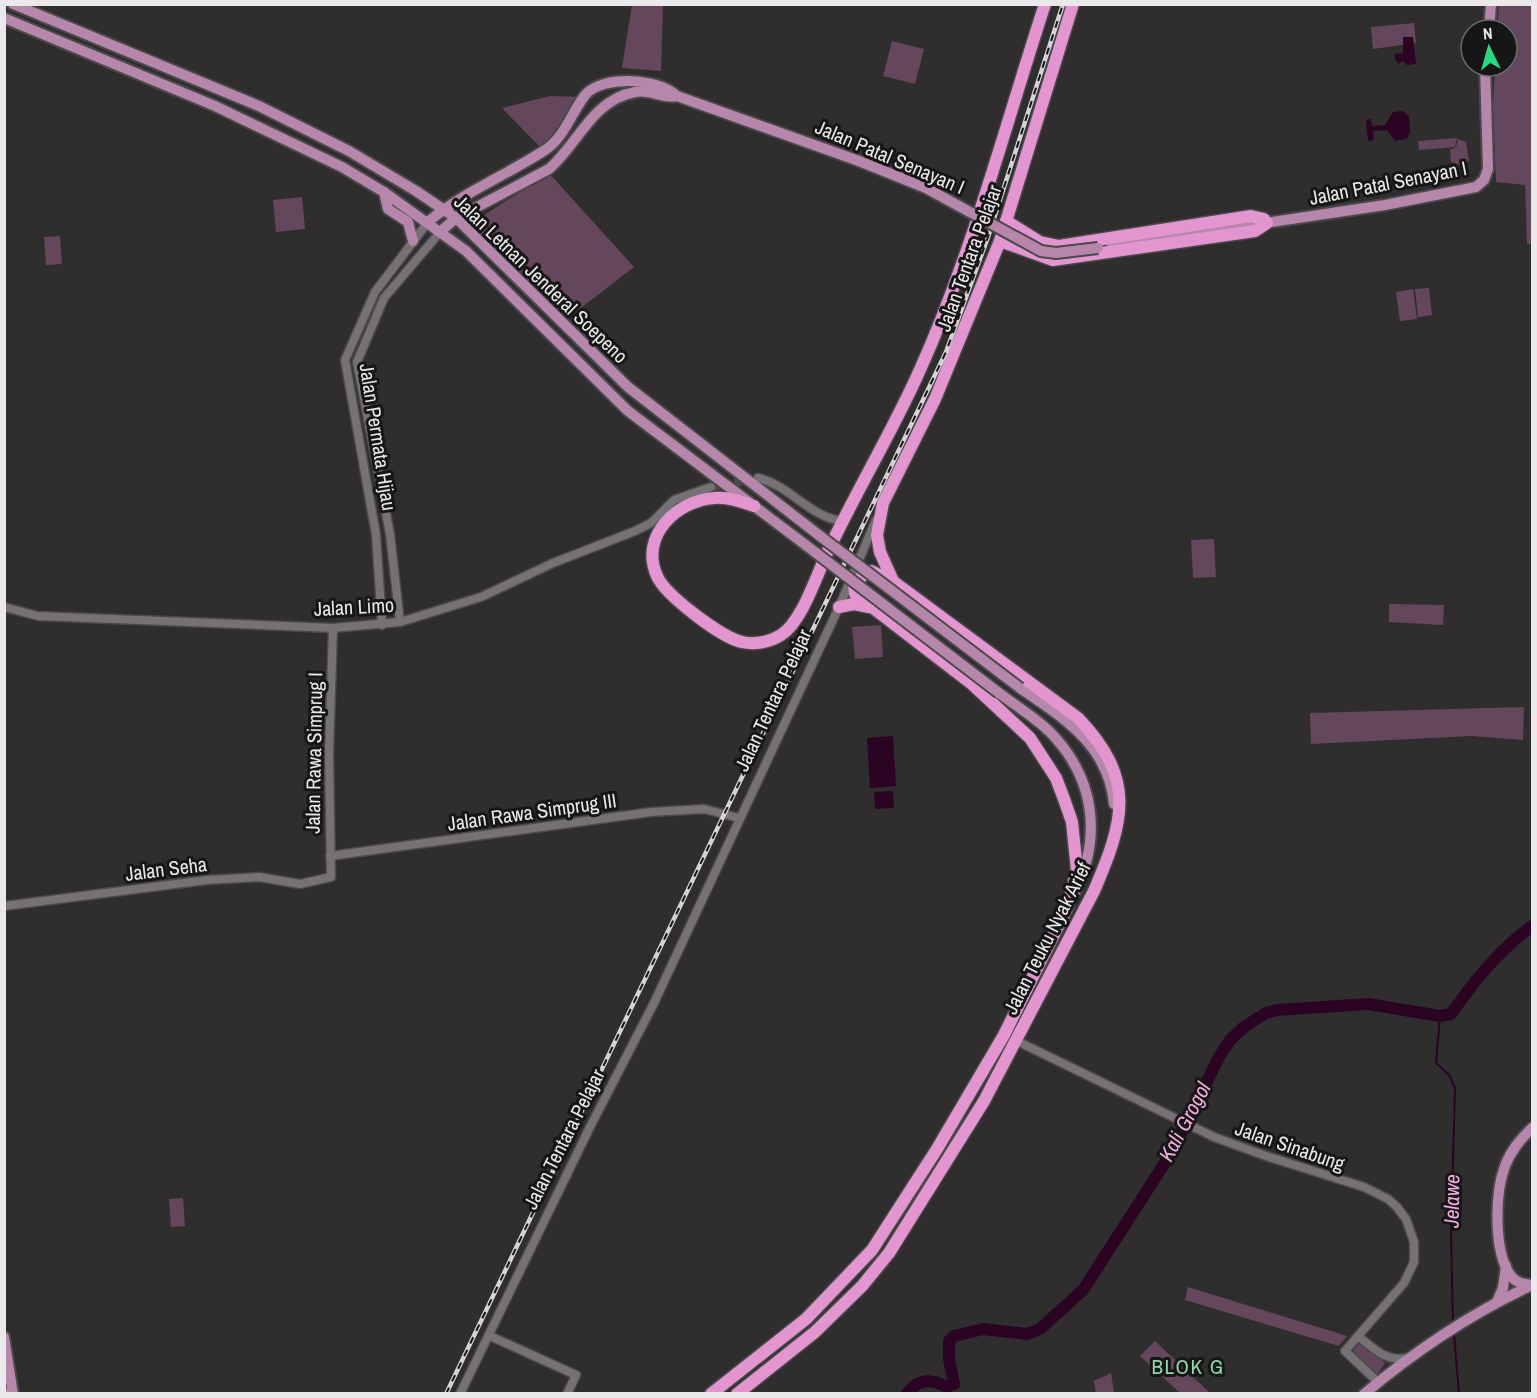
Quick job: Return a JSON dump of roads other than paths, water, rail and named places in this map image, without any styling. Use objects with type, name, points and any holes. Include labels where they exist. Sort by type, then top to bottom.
[{"type":"highway","name":"Jalan Tentara Pelajar","points":[[754,506],[736,500],[716,498],[694,502],[672,514],[660,529],[654,546],[655,571],[661,583],[686,607],[729,637],[742,642],[759,643],[769,641],[788,630],[800,611],[919,373],[985,192],[1045,4]]},
{"type":"highway","name":"Jalan Tentara Pelajar","points":[[883,502],[935,399],[1000,241],[1073,4]]},
{"type":"highway","points":[[1000,241],[1053,260],[1255,231],[1259,222],[1251,216],[1059,246],[1040,242],[1006,221]]},
{"type":"highway","points":[[883,502],[878,519],[878,543],[885,567],[894,582]]},
{"type":"highway","points":[[1068,906],[1077,870],[1077,850],[1064,799],[1045,758],[1022,727],[972,684],[855,594],[854,588],[863,574],[871,571],[894,582],[1070,711],[1091,732],[1118,780],[1120,814],[1114,839]]},
{"type":"highway","points":[[839,607],[854,604],[870,607]]},
{"type":"highway","name":"Jalan Teuku Nyak Arief","points":[[737,1394],[815,1332],[875,1271],[913,1218],[1017,1041],[1094,891],[1114,839]]},
{"type":"highway","name":"Jalan Teuku Nyak Arief","points":[[711,1394],[806,1319],[872,1250],[937,1149],[1004,1035],[1068,906]]},
{"type":"main road","name":"Jalan Letnan Jenderal Soepeno","points":[[13,4],[72,29],[160,61],[262,104],[351,153],[443,209],[456,218],[628,387],[820,536]]},
{"type":"main road","name":"Jalan Letnan Jenderal Soepeno","points":[[4,18],[206,102],[342,167],[384,192],[466,251],[613,398],[807,546]]},
{"type":"main road","points":[[72,29],[90,26]]},
{"type":"main road","name":"Jalan Patal Senayan I","points":[[1259,222],[1474,180],[1479,176],[1482,164],[1479,78]]},
{"type":"main road","name":"Jalan Patal Senayan I","points":[[681,97],[776,130],[916,184],[979,215],[1034,248],[1050,253],[1385,205],[1476,187],[1481,183],[1488,169],[1485,78]]},
{"type":"main road","name":"Jalan Permata Hijau","points":[[428,222],[443,209],[549,148],[578,110],[587,93],[620,82],[653,83],[681,97]]},
{"type":"main road","name":"Jalan Permata Hijau","points":[[441,231],[456,218],[549,169],[561,158],[590,119],[602,107],[630,93],[647,90],[671,97],[681,97]]},
{"type":"main road","points":[[578,110],[590,119]]},
{"type":"main road","points":[[342,167],[350,161],[351,153]]},
{"type":"main road","points":[[384,192],[388,209],[408,222],[413,241]]},
{"type":"main road","name":"Jalan Teuku Nyak Arief","points":[[820,536],[1020,688],[1072,724],[1092,746],[1107,772],[1113,793],[1114,839]]},
{"type":"main road","name":"Jalan Teuku Nyak Arief","points":[[807,546],[1048,730],[1065,748],[1084,786],[1092,823],[1089,860],[1068,906]]},
{"type":"main road","points":[[1497,1302],[1503,1288],[1506,1266],[1498,1230],[1502,1179],[1506,1163],[1514,1149],[1533,1128]]},
{"type":"main road","points":[[1506,1266],[1517,1281],[1532,1285]]},
{"type":"main road","points":[[1364,1394],[1456,1326],[1532,1285]]},
{"type":"main road","points":[[4,1337],[13,1394]]},
{"type":"main road","points":[[1373,1394],[1413,1357]]},
{"type":"street","name":"Jalan Permata Hijau","points":[[382,625],[376,535],[345,360],[375,292],[428,222]]},
{"type":"street","name":"Jalan Permata Hijau","points":[[400,622],[390,534],[357,362],[384,298],[441,231]]},
{"type":"street","points":[[758,478],[780,488],[825,518],[843,521]]},
{"type":"street","name":"Jalan Limo","points":[[4,607],[38,616],[333,628],[400,622],[482,597],[553,563],[651,523],[674,500],[711,487]]},
{"type":"street","name":"Jalan Tentara Pelajar","points":[[460,1394],[590,1127],[659,992],[839,607],[883,502]]},
{"type":"street","name":"Jalan Rawa Simprug I","points":[[331,878],[329,721],[333,628]]},
{"type":"street","name":"Jalan Rawa Simprug III","points":[[330,856],[651,812],[704,809],[739,818]]},
{"type":"street","name":"Jalan Seha","points":[[4,906],[231,878],[259,877],[300,884],[331,878]]},
{"type":"street","name":"Jalan Sinabung","points":[[1017,1041],[1234,1145],[1365,1187],[1388,1199],[1397,1207],[1406,1219],[1414,1242],[1414,1262],[1404,1283],[1345,1351],[1378,1382]]},
{"type":"street","points":[[1358,1335],[1382,1355],[1392,1359],[1413,1357]]},
{"type":"street","points":[[490,1336],[573,1374],[566,1394]]},
{"type":"waterway","name":"Kali Grogol","points":[[907,1394],[916,1385],[925,1382],[936,1382],[947,1387],[954,1384],[949,1359],[949,1341],[954,1336],[983,1329],[1027,1334],[1040,1329],[1083,1290],[1170,1155],[1220,1055],[1230,1040],[1244,1027],[1266,1013],[1277,1010],[1368,1004],[1440,1016],[1451,1014],[1488,967],[1532,926]]},
{"type":"waterway","name":"Jelawe","points":[[1440,1016],[1436,1063],[1449,1075],[1455,1088],[1451,1235],[1453,1325]]},
{"type":"waterway","name":"Jelawe","points":[[1454,1334],[1459,1394]]},
{"type":"tunnel","points":[[711,487],[749,480]]},
{"type":"railway","points":[[446,1394],[946,352],[988,237],[1063,4]]},
{"type":"district","name":"BLOK G","points":[[1188,1367]]}]
